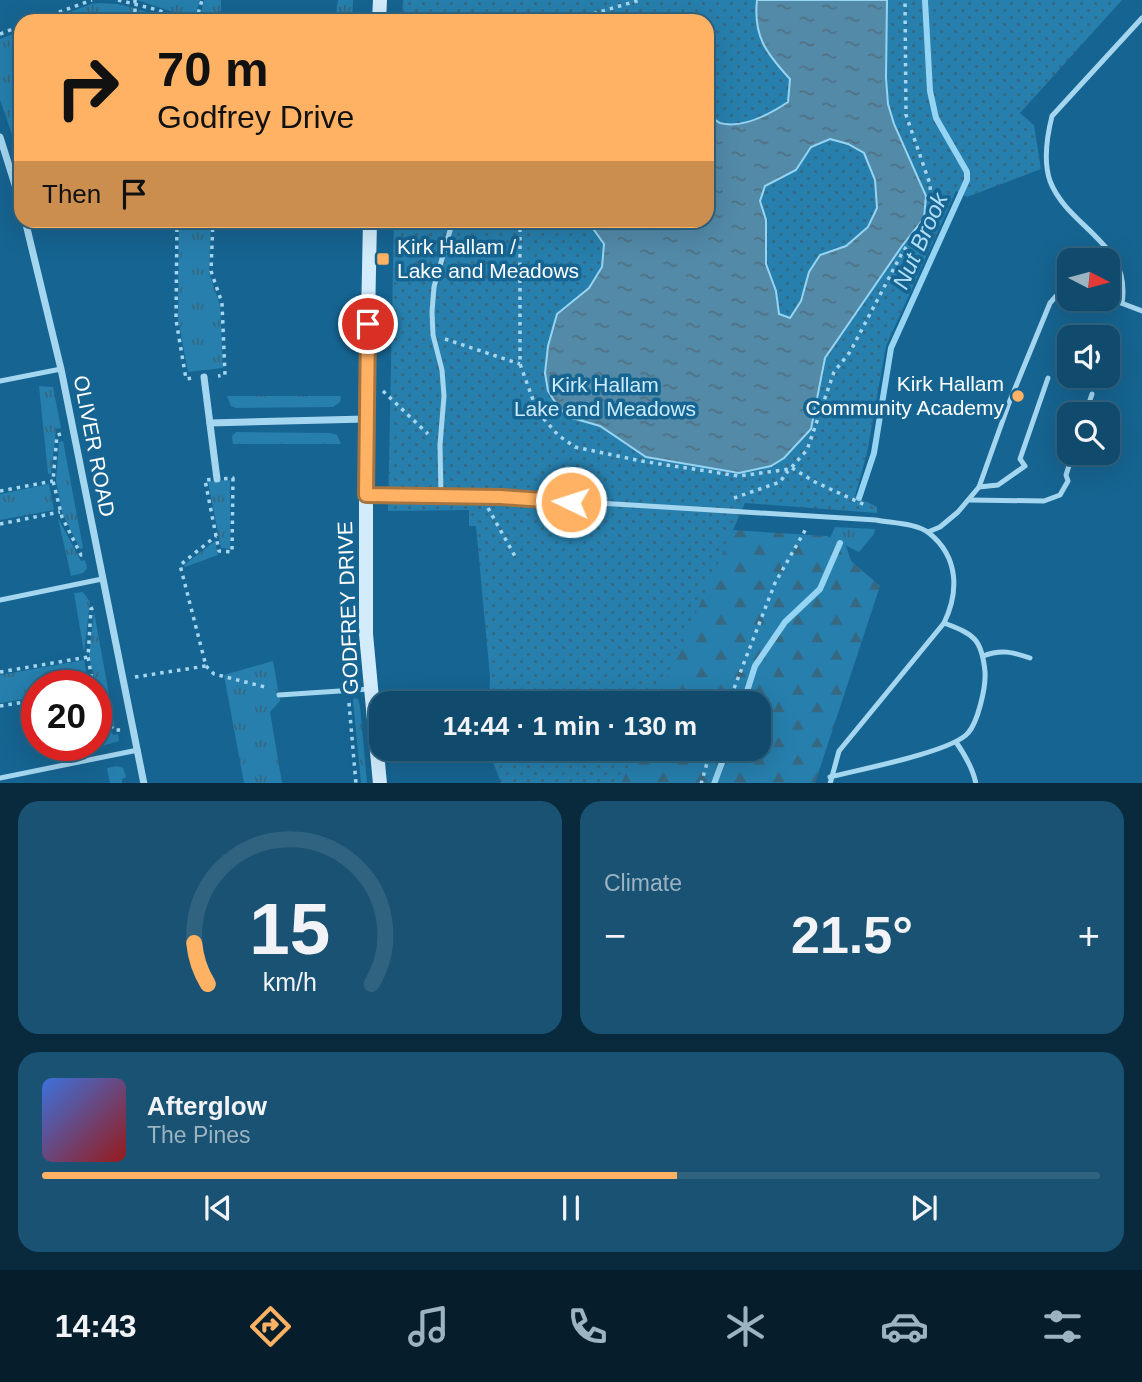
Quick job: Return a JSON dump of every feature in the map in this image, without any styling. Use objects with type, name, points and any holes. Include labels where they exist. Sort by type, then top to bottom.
[{"type":"street","points":[[0,137],[14,180]]},
{"type":"street","name":"OLIVER ROAD","points":[[27,228],[61,369],[144,783]]},
{"type":"street","name":"GODFREY DRIVE","points":[[370,228],[366,634],[380,783]]},
{"type":"street","points":[[204,377],[217,479]]},
{"type":"street","points":[[210,423],[366,419]]},
{"type":"lane","points":[[1142,18],[1052,116],[1047,136],[1049,178],[1054,190],[1061,201],[1105,244],[1121,273],[1125,288],[1122,303],[1142,311]]},
{"type":"lane","points":[[441,496],[442,370],[433,335],[432,312],[434,287],[451,228]]},
{"type":"lane","points":[[928,532],[940,527],[970,500],[979,487],[1009,403],[1050,303],[1057,295]]},
{"type":"lane","points":[[0,380],[61,369]]},
{"type":"lane","points":[[979,487],[998,485],[1025,466],[1020,459],[1048,378]]},
{"type":"lane","points":[[1089,402],[1092,394]]},
{"type":"lane","points":[[970,500],[1044,501],[1060,495],[1068,481],[1066,475],[1069,465]]},
{"type":"lane","points":[[366,495],[482,497],[810,516],[869,520],[915,527],[928,532],[943,548],[956,584],[953,605],[944,624],[839,751],[830,780]]},
{"type":"lane","points":[[0,600],[102,579]]},
{"type":"lane","points":[[830,780],[956,743],[969,733],[982,699],[985,678],[983,656],[968,632],[944,624]]},
{"type":"lane","points":[[983,656],[993,652],[1010,651],[1030,658]]},
{"type":"lane","points":[[279,695],[371,689]]},
{"type":"lane","points":[[956,743],[971,766],[976,783]]},
{"type":"lane","points":[[0,778],[138,750]]},
{"type":"path","points":[[53,14],[92,0]]},
{"type":"path","points":[[118,0],[135,2],[166,14]]},
{"type":"path","points":[[593,14],[640,0]]},
{"type":"path","points":[[718,511],[724,501],[780,482],[807,450],[815,434],[834,372],[850,352],[902,253],[928,217],[930,184],[906,115],[905,0]]},
{"type":"path","points":[[177,228],[176,320],[186,379],[225,375],[222,303],[211,271],[213,228]]},
{"type":"path","points":[[520,228],[520,364],[537,411],[558,435],[575,447],[722,475],[760,475],[791,469],[870,508],[869,520]]},
{"type":"path","points":[[433,335],[520,364]]},
{"type":"path","points":[[367,376],[440,445]]},
{"type":"path","points":[[72,428],[57,435],[53,481],[60,512],[81,555],[98,557]]},
{"type":"path","points":[[233,478],[232,552],[219,551],[216,536],[205,480],[233,478]]},
{"type":"path","points":[[0,491],[53,481]]},
{"type":"path","points":[[482,497],[516,558]]},
{"type":"path","points":[[0,524],[60,512]]},
{"type":"path","points":[[733,691],[775,583],[800,543],[810,516]]},
{"type":"path","points":[[216,536],[180,565],[206,666],[214,674],[262,685],[279,695]]},
{"type":"path","points":[[90,670],[88,657],[91,609],[106,603]]},
{"type":"path","points":[[0,672],[88,657]]},
{"type":"path","points":[[123,680],[206,666]]},
{"type":"path","points":[[349,690],[356,783]]},
{"type":"path","points":[[0,706],[21,703]]},
{"type":"path","points":[[112,728],[134,729]]},
{"type":"path","points":[[701,783],[707,761]]},
{"type":"green space","points":[[137,0],[200,0],[196,14],[179,14]]},
{"type":"green space","points":[[204,0],[221,0],[221,11],[200,14]]},
{"type":"green space","points":[[338,0],[353,0],[352,14],[336,14]]},
{"type":"green space","name":"Kirk Hallam Lake and Meadows","points":[[403,0],[1122,0],[1020,113],[1034,125],[1041,169],[967,197],[956,191],[886,346],[867,453],[855,496],[877,507],[877,513],[745,503],[661,691],[489,691],[476,526],[469,526],[469,510],[388,511],[394,228],[714,228],[714,14],[402,14]]},
{"type":"green space","points":[[91,4],[118,4],[134,8],[134,14],[65,14]]},
{"type":"green space","points":[[138,9],[153,14],[138,14]]},
{"type":"green space","points":[[296,12],[336,14],[296,14]]},
{"type":"green space","points":[[14,34],[14,140],[0,100],[0,39]]},
{"type":"green space","points":[[179,228],[211,228],[209,273],[220,305],[223,368],[188,372],[178,319]]},
{"type":"green space","points":[[39,386],[53,387],[61,428],[56,429],[51,474],[48,474]]},
{"type":"green space","points":[[227,396],[341,396],[340,402],[333,407],[236,408],[231,406]]},
{"type":"green space","points":[[236,432],[330,433],[337,435],[341,444],[233,444],[232,436]]},
{"type":"green space","points":[[63,441],[83,548],[80,549],[62,512],[56,481],[59,442]]},
{"type":"green space","points":[[230,480],[230,549],[221,548],[208,481]]},
{"type":"green space","points":[[49,484],[54,510],[0,520],[0,494]]},
{"type":"green space","points":[[58,518],[81,561],[85,560],[87,568],[83,573],[71,576]]},
{"type":"green space","points":[[835,527],[875,529],[859,552],[830,538]]},
{"type":"green space","points":[[699,528],[827,536],[846,546],[851,561],[880,586],[815,783],[600,783],[610,761],[771,761],[771,691],[638,691]]},
{"type":"green space","points":[[215,541],[218,555],[185,567],[184,565]]},
{"type":"green space","points":[[83,592],[90,602],[84,652],[74,593]]},
{"type":"green space","points":[[94,612],[105,670],[92,670],[89,656]]},
{"type":"green space","points":[[84,660],[86,670],[28,670]]},
{"type":"green space","points":[[273,661],[280,701],[270,712],[282,783],[244,783],[224,675]]},
{"type":"green space","points":[[21,671],[21,700],[0,703],[0,675]]},
{"type":"green space","points":[[355,698],[360,706],[367,783],[361,783],[353,700]]},
{"type":"green space","points":[[112,733],[118,734],[119,741],[112,743]]},
{"type":"green space","points":[[493,761],[631,761],[621,783],[501,783]]},
{"type":"green space","points":[[107,768],[123,768],[126,777],[122,779],[122,783],[110,783]]},
{"type":"water","points":[[757,0],[887,0],[888,104],[926,196],[924,218],[825,358],[811,429],[784,458],[771,466],[739,473],[646,457],[600,426],[569,417],[559,408],[548,391],[545,373],[548,346],[557,314],[589,288],[602,267],[604,244],[591,228],[714,228],[714,118],[720,123],[737,124],[764,116],[788,102],[790,79],[768,52],[757,24]],"holes":[[[830,139],[848,144],[864,153],[875,180],[877,208],[868,227],[846,246],[820,255],[809,272],[801,301],[790,318],[779,314],[776,291],[766,264],[766,220],[760,201],[765,186],[796,170],[811,147]]]},
{"type":"waterway","name":"Nut Brook","points":[[859,498],[874,453],[891,348],[967,180],[967,172],[936,118],[930,91],[925,0]]},
{"type":"waterway","name":"Nut Brook","points":[[747,691],[755,666],[785,622],[820,589],[840,543]]},
{"type":"waterway","name":"Nut Brook","points":[[714,783],[723,761]]},
{"type":"place","name":"Kirk Hallam / Lake and Meadows","points":[[383,259]]},
{"type":"place","name":"Kirk Hallam Community Academy","points":[[1018,396]]},
{"type":"route","points":[[368,324],[366,495],[501,497],[571,502]]}]
